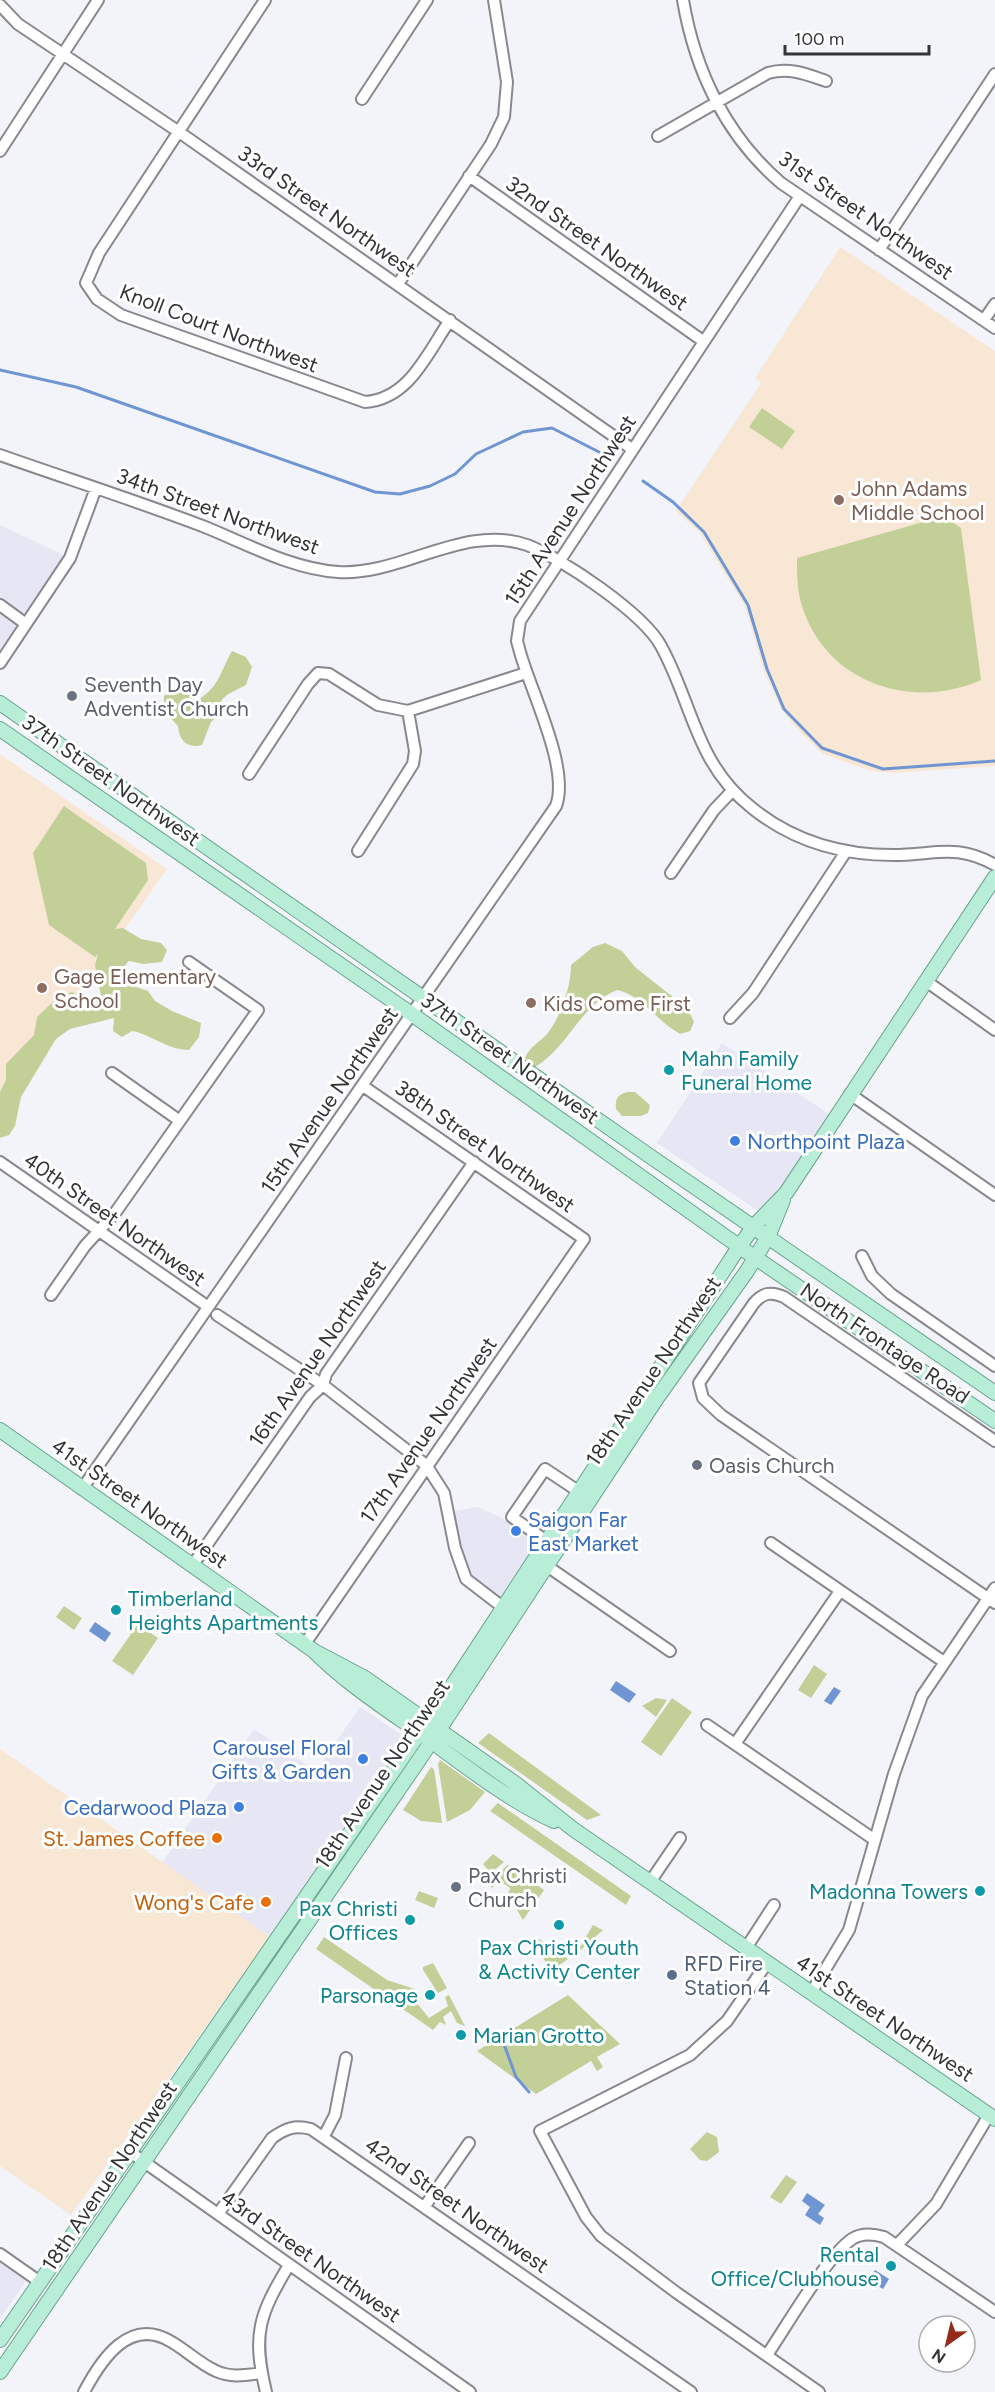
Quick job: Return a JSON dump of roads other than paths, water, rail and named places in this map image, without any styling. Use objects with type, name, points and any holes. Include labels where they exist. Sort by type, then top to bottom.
[{"type":"main road","name":"37th Street Northwest","points":[[0,703],[995,1393]]},
{"type":"main road","name":"37th Street Northwest","points":[[0,729],[413,1015],[739,1247],[995,1421]]},
{"type":"main road","name":"18th Avenue Northwest","points":[[0,2340],[423,1726],[509,1612],[547,1566],[657,1398],[755,1257],[768,1236],[786,1193],[995,877]]},
{"type":"main road","name":"18th Avenue Northwest","points":[[0,2372],[145,2163],[226,2037],[435,1736],[548,1542],[739,1247],[754,1226],[786,1193]]},
{"type":"main road","name":"41st Street Northwest","points":[[0,1431],[309,1648],[347,1681],[423,1726],[509,1795],[573,1829],[992,2117]]},
{"type":"main road","points":[[27,2334],[26,2321],[39,2295],[40,2282]]},
{"type":"street","points":[[0,151],[98,0]]},
{"type":"street","points":[[179,132],[265,0]]},
{"type":"street","points":[[362,99],[427,0]]},
{"type":"street","points":[[398,284],[499,130],[507,101],[504,56],[494,0]]},
{"type":"street","name":"31st Street Northwest","points":[[684,0],[694,50],[716,101],[751,154],[770,173],[800,196],[995,328]]},
{"type":"street","name":"33rd Street Northwest","points":[[0,5],[18,24],[179,132],[632,449]]},
{"type":"street","points":[[658,136],[716,101],[780,69],[805,73],[826,81]]},
{"type":"street","points":[[879,250],[995,74]]},
{"type":"street","name":"Knoll Court Northwest","points":[[179,132],[90,269],[86,283],[108,308],[364,402],[395,394],[413,374],[450,320]]},
{"type":"street","name":"32nd Street Northwest","points":[[469,177],[703,341]]},
{"type":"street","name":"15th Avenue Northwest","points":[[82,1488],[207,1306],[425,998],[559,800],[558,765],[517,641],[520,621],[800,196]]},
{"type":"street","points":[[984,320],[995,303]]},
{"type":"street","name":"34th Street Northwest","points":[[0,455],[96,488],[290,561],[324,570],[354,572],[373,569],[475,541],[519,543],[558,561],[634,614],[654,635],[662,647],[702,746],[732,791],[785,830],[846,853],[891,855],[965,851],[995,866]]},
{"type":"street","points":[[0,663],[70,558],[96,488]]},
{"type":"street","points":[[0,605],[26,624]]},
{"type":"street","points":[[249,774],[308,684],[318,673],[329,674],[378,705],[408,711],[526,673]]},
{"type":"street","points":[[358,851],[413,764],[415,752],[408,711]]},
{"type":"street","points":[[671,873],[714,810],[732,791]]},
{"type":"street","points":[[730,1018],[753,993],[846,853]]},
{"type":"street","points":[[51,1295],[85,1246],[99,1232],[180,1121],[258,1010],[189,962]]},
{"type":"street","points":[[926,981],[995,1030]]},
{"type":"street","points":[[112,1073],[180,1121]]},
{"type":"street","name":"38th Street Northwest","points":[[363,1086],[584,1239]]},
{"type":"street","points":[[850,1094],[995,1195]]},
{"type":"street","name":"40th Street Northwest","points":[[0,1162],[207,1306]]},
{"type":"street","name":"16th Avenue Northwest","points":[[192,1566],[310,1396],[323,1385],[326,1374],[474,1162]]},
{"type":"street","name":"17th Avenue Northwest","points":[[309,1648],[426,1465],[584,1239]]},
{"type":"street","points":[[862,1256],[872,1276],[891,1294],[995,1366]]},
{"type":"street","name":"North Frontage Road","points":[[991,1601],[721,1415],[700,1393],[702,1378],[756,1300],[772,1293],[784,1297],[995,1442]]},
{"type":"street","points":[[217,1315],[323,1385],[426,1465],[444,1493],[462,1571],[474,1587],[509,1612]]},
{"type":"street","points":[[548,1542],[512,1517],[545,1468],[581,1493]]},
{"type":"street","points":[[771,1543],[944,1662]]},
{"type":"street","points":[[547,1566],[670,1651]]},
{"type":"street","points":[[811,1993],[849,1930],[894,1774],[918,1706],[944,1662],[991,1601],[995,1587]]},
{"type":"street","points":[[735,1744],[840,1591]]},
{"type":"street","points":[[707,1725],[875,1840]]},
{"type":"street","points":[[650,1882],[680,1838]]},
{"type":"street","points":[[746,1948],[774,1905]]},
{"type":"street","points":[[767,1963],[728,2021],[699,2048],[670,2066],[540,2132],[586,2217],[601,2236],[819,2392]]},
{"type":"street","points":[[324,2136],[331,2124],[339,2100],[346,2058]]},
{"type":"street","points":[[897,2245],[936,2204],[992,2117]]},
{"type":"street","name":"42nd Street Northwest","points":[[218,2214],[272,2138],[284,2130],[298,2126],[324,2136],[691,2392]]},
{"type":"street","points":[[425,2206],[469,2143]]},
{"type":"street","name":"43rd Street Northwest","points":[[130,2152],[470,2392]]},
{"type":"street","points":[[766,2355],[829,2264],[852,2240],[878,2235],[897,2245],[995,2312]]},
{"type":"street","points":[[1,2258],[40,2282]]},
{"type":"street","points":[[266,2392],[261,2373],[258,2338],[262,2317],[289,2265]]},
{"type":"street","points":[[84,2392],[116,2346],[139,2334],[155,2334],[171,2341],[217,2372],[236,2376],[261,2373]]},
{"type":"water","points":[[95,1622],[111,1633],[105,1642],[89,1631]]},
{"type":"water","points":[[616,1681],[636,1694],[629,1703],[610,1690]]},
{"type":"water","points":[[834,1687],[841,1691],[831,1705],[824,1701]]},
{"type":"water","points":[[807,2193],[825,2205],[818,2214],[824,2218],[820,2225],[805,2215],[810,2207],[802,2201]]},
{"type":"water","points":[[875,2270],[889,2279],[883,2289],[869,2280]]},
{"type":"waterway","points":[[0,370],[76,387],[375,492],[400,494],[430,486],[455,474],[476,454],[523,432],[552,428],[599,452]]},
{"type":"waterway","points":[[643,481],[673,502],[704,532],[748,605],[767,669],[784,709],[822,748],[883,769],[995,761]]},
{"type":"waterway","points":[[501,2036],[516,2077],[529,2092]]},
{"type":"place","name":"John Adams Middle School","points":[[839,500]]},
{"type":"place","name":"Seventh Day Adventist Church","points":[[72,696]]},
{"type":"place","name":"Gage Elementary School","points":[[42,988]]},
{"type":"place","name":"Kids Come First","points":[[531,1003]]},
{"type":"place","name":"Mahn Family Funeral Home","points":[[669,1070]]},
{"type":"place","name":"Northpoint Plaza","points":[[735,1141]]},
{"type":"place","name":"Oasis Church","points":[[697,1465]]},
{"type":"place","name":"Saigon Far East Market","points":[[516,1531]]},
{"type":"place","name":"Timberland Heights Apartments","points":[[116,1610]]},
{"type":"place","name":"Carousel Floral Gifts & Garden","points":[[363,1759]]},
{"type":"place","name":"Cedarwood Plaza","points":[[239,1807]]},
{"type":"place","name":"St. James Coffee","points":[[217,1838]]},
{"type":"place","name":"Pax Christi Church","points":[[456,1887]]},
{"type":"place","name":"Madonna Towers","points":[[980,1891]]},
{"type":"place","name":"Wong's Cafe","points":[[266,1902]]},
{"type":"place","name":"Pax Christi Offices","points":[[410,1920]]},
{"type":"place","name":"Pax Christi Youth & Activity Center","points":[[559,1925]]},
{"type":"place","name":"RFD Fire Station 4","points":[[672,1975]]},
{"type":"place","name":"Parsonage","points":[[430,1995]]},
{"type":"place","name":"Marian Grotto","points":[[461,2035]]},
{"type":"place","name":"Rental Office/Clubhouse","points":[[891,2266]]}]
